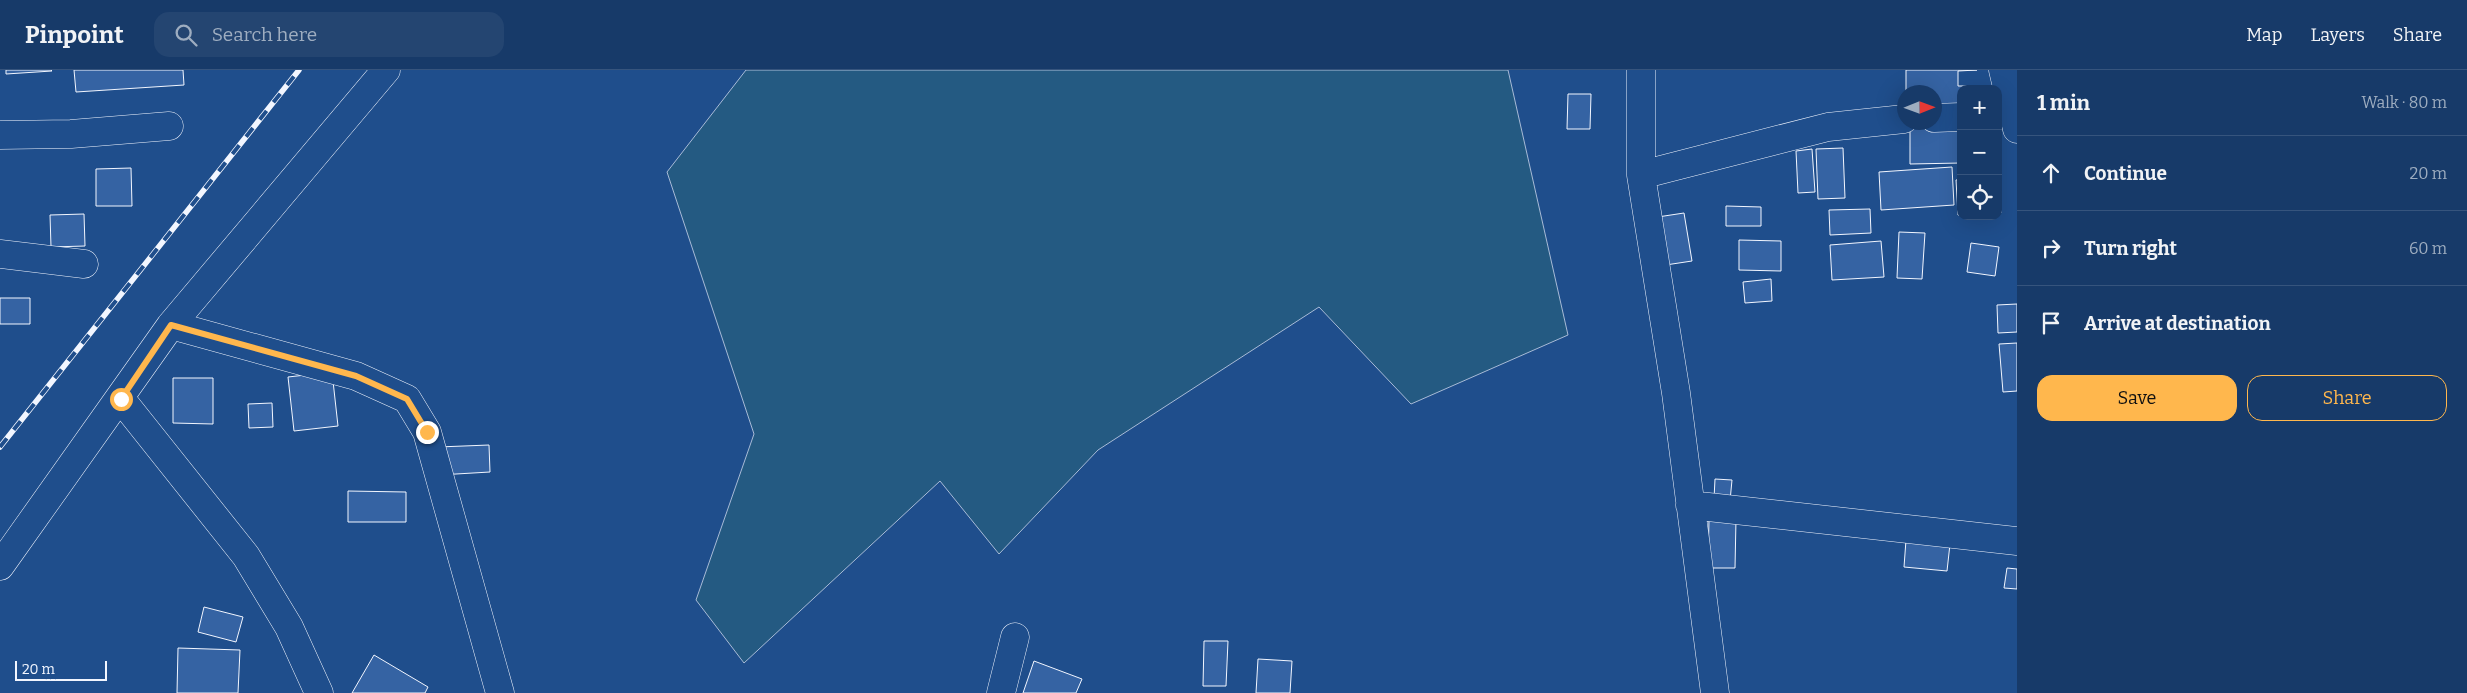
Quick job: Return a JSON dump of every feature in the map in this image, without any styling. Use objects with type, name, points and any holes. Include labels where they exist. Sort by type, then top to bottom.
[{"type":"street","points":[[0,566],[121,399],[171,325],[386,70]]},
{"type":"street","points":[[1641,70],[1641,175],[1676,393],[1715,693]]},
{"type":"street","points":[[2003,70],[2009,120]]},
{"type":"street","points":[[1942,118],[1957,118]]},
{"type":"street","points":[[1641,175],[1828,126],[1897,121]]},
{"type":"street","points":[[0,135],[71,134],[169,126]]},
{"type":"street","points":[[0,254],[84,264]]},
{"type":"street","points":[[171,325],[356,376],[407,399],[427,432],[500,693]]},
{"type":"street","points":[[121,399],[246,556],[289,627],[319,693]]},
{"type":"street","points":[[1690,504],[2017,541]]},
{"type":"street","points":[[1001,693],[1015,637]]},
{"type":"shaded area","points":[[746,70],[1508,70],[1568,335],[1411,404],[1319,307],[1098,450],[999,554],[940,481],[744,663],[696,600],[754,434],[667,172]]},
{"type":"building","points":[[6,70],[51,70],[52,71],[6,74]]},
{"type":"building","points":[[74,70],[183,70],[184,85],[76,92]]},
{"type":"building","points":[[1906,70],[1977,70],[1958,71],[1957,112],[1942,112],[1942,85],[1906,85]]},
{"type":"building","points":[[1568,94],[1591,94],[1590,129],[1567,129]]},
{"type":"building","points":[[1942,123],[1957,123],[1957,163],[1910,164],[1910,130],[1942,130]]},
{"type":"building","points":[[1843,148],[1845,198],[1818,199],[1816,149]]},
{"type":"building","points":[[1812,149],[1815,192],[1798,193],[1796,151]]},
{"type":"building","points":[[1952,167],[1954,205],[1881,210],[1879,172]]},
{"type":"building","points":[[131,168],[132,206],[96,206],[96,169]]},
{"type":"building","points":[[1726,206],[1761,207],[1761,226],[1726,226]]},
{"type":"building","points":[[1870,209],[1871,233],[1830,235],[1829,210]]},
{"type":"building","points":[[1684,213],[1692,261],[1659,266],[1651,218]]},
{"type":"building","points":[[84,214],[85,246],[51,247],[50,215]]},
{"type":"building","points":[[1899,232],[1925,233],[1922,279],[1897,278]]},
{"type":"building","points":[[1739,240],[1781,241],[1781,271],[1739,270]]},
{"type":"building","points":[[1881,241],[1884,277],[1832,280],[1830,245]]},
{"type":"building","points":[[1971,243],[1999,247],[1995,276],[1967,272]]},
{"type":"building","points":[[1771,279],[1772,301],[1745,303],[1743,282]]},
{"type":"building","points":[[0,298],[30,298],[30,324],[0,324]]},
{"type":"building","points":[[2017,304],[2017,332],[1998,333],[1997,305]]},
{"type":"building","points":[[2017,343],[2017,391],[2003,392],[1999,344]]},
{"type":"building","points":[[332,372],[338,426],[294,431],[288,377]]},
{"type":"building","points":[[173,378],[213,378],[213,424],[173,423]]},
{"type":"building","points":[[272,403],[273,427],[249,428],[248,404]]},
{"type":"building","points":[[489,445],[490,472],[439,475],[438,447]]},
{"type":"building","points":[[1715,479],[1732,480],[1730,501],[1714,499]]},
{"type":"building","points":[[348,491],[406,492],[406,522],[348,522]]},
{"type":"building","points":[[1709,519],[1736,519],[1735,568],[1708,568]]},
{"type":"building","points":[[1906,540],[1950,544],[1947,571],[1904,567]]},
{"type":"building","points":[[2007,568],[2017,569],[2017,589],[2004,588]]},
{"type":"building","points":[[204,607],[243,617],[236,642],[198,632]]},
{"type":"building","points":[[1204,641],[1228,641],[1226,686],[1203,686]]},
{"type":"building","points":[[178,648],[240,650],[238,693],[177,693]]},
{"type":"building","points":[[374,655],[428,687],[425,693],[352,693]]},
{"type":"building","points":[[1258,659],[1292,661],[1290,693],[1256,693]]},
{"type":"building","points":[[1034,661],[1082,679],[1076,693],[1023,693]]},
{"type":"railway","points":[[0,447],[299,70]]},
{"type":"route","points":[[121,399],[171,325],[356,376],[407,399],[427,432]]}]
